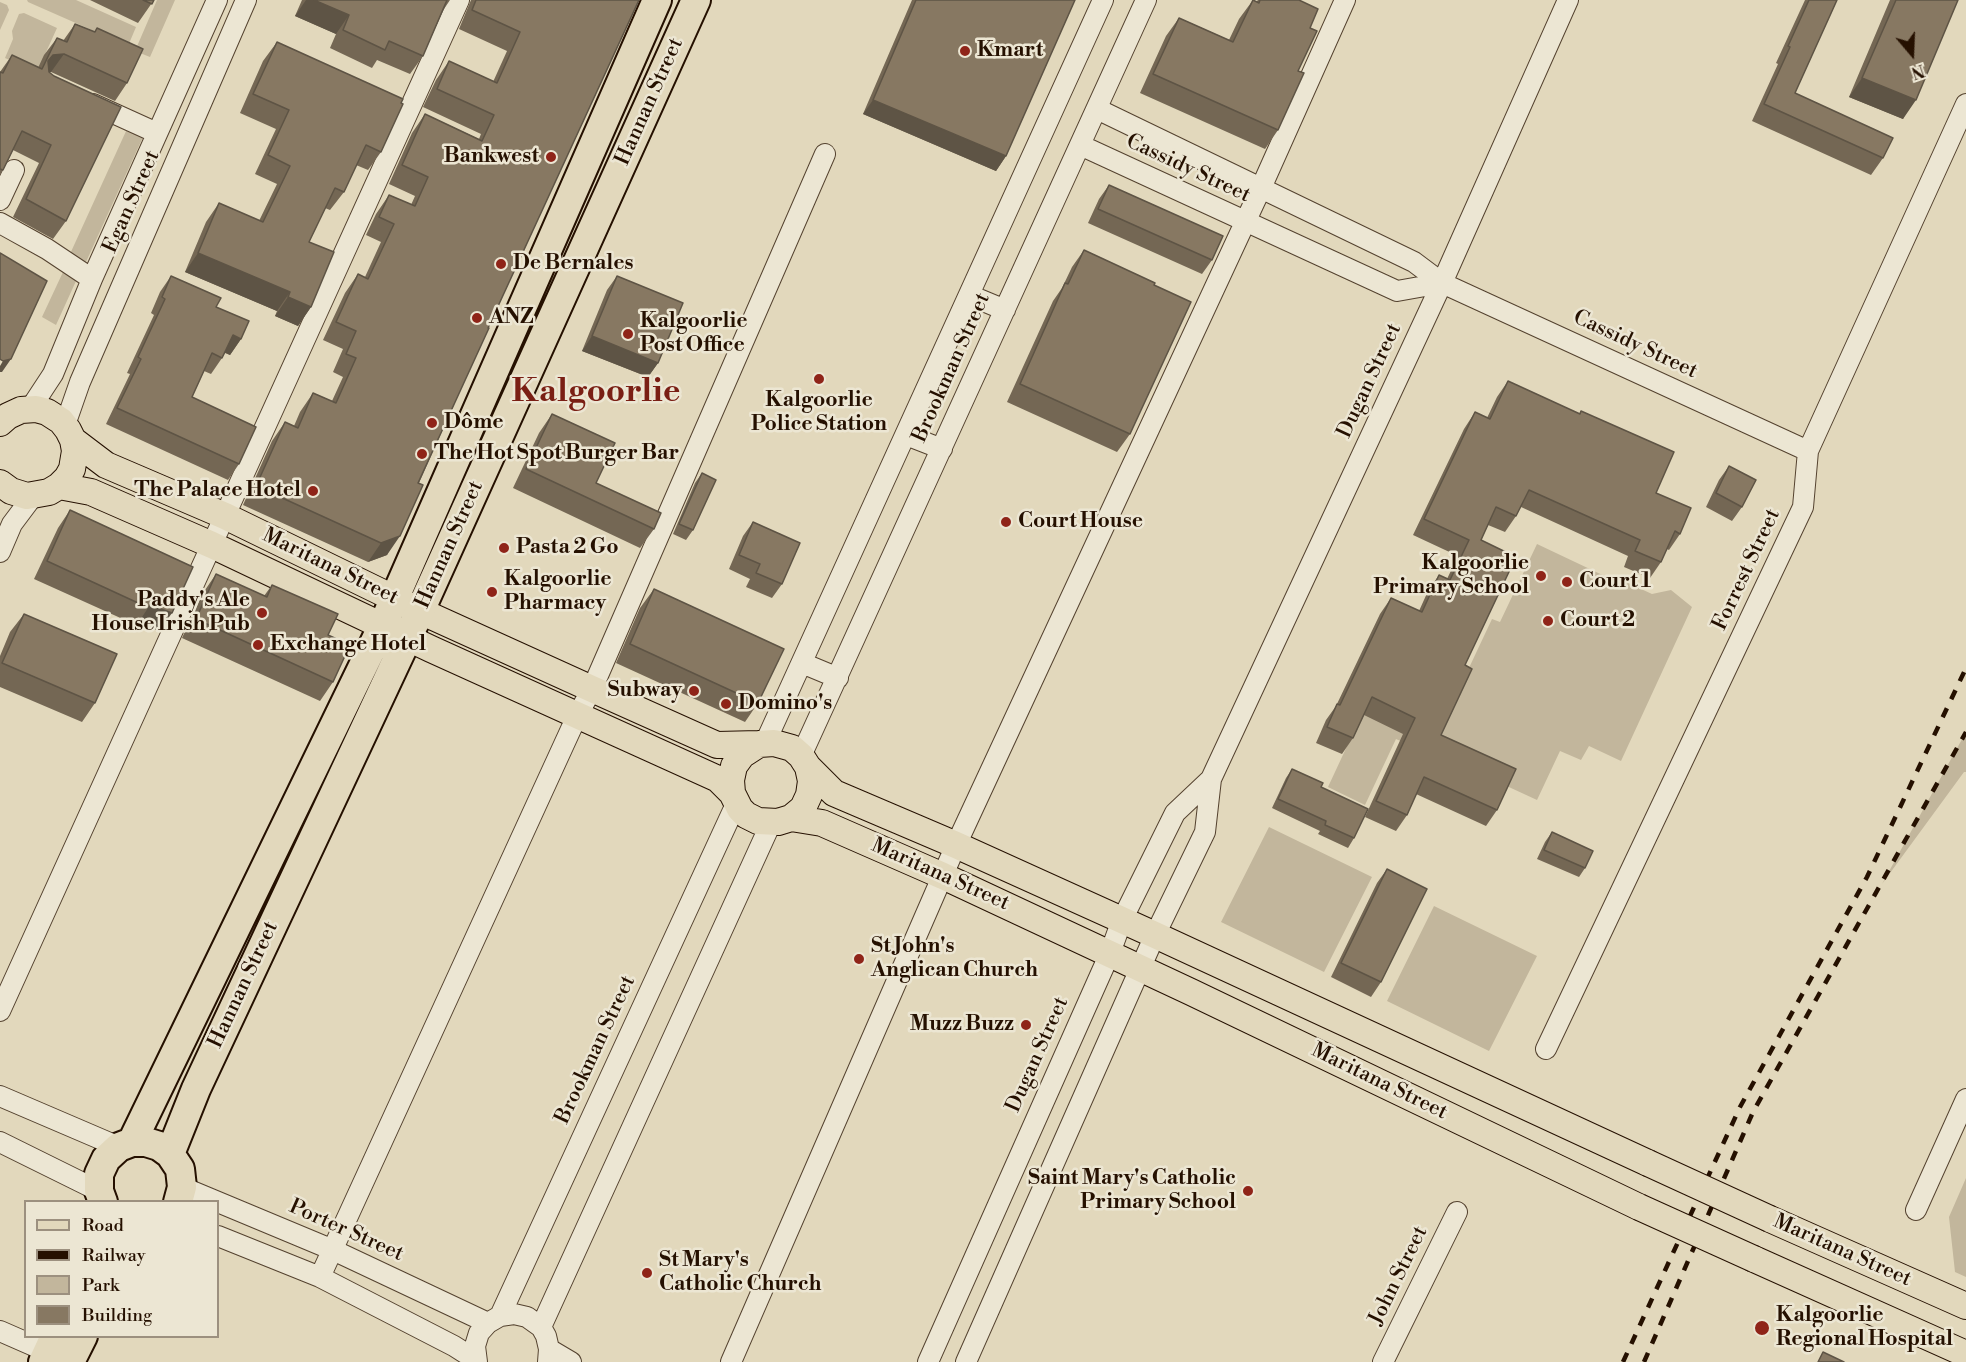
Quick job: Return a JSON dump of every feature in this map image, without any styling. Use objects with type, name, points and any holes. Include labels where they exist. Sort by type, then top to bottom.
[{"type":"highway","name":"Hannan Street","points":[[170,1154],[395,632],[395,598],[657,0]]},
{"type":"highway","name":"Hannan Street","points":[[101,1196],[99,1174],[106,1159],[125,1144],[395,632],[420,611],[696,0]]},
{"type":"highway","points":[[125,1144],[153,1144],[170,1154],[180,1169],[180,1194]]},
{"type":"highway","points":[[54,1353],[80,1338]]},
{"type":"main road","name":"Maritana Street","points":[[10,415],[52,414],[69,433],[106,465],[225,516],[420,611],[717,745],[762,744]]},
{"type":"main road","points":[[0,483],[11,491],[33,496],[44,494],[59,486],[72,469],[75,451],[69,433]]},
{"type":"main road","name":"Maritana Street","points":[[59,486],[91,492],[212,545],[395,632],[718,779],[734,799]]},
{"type":"main road","points":[[774,743],[792,748],[805,762],[811,781],[809,795],[803,808],[781,821],[758,821],[746,814],[734,799],[731,780],[734,766],[742,755],[762,744],[774,743]]},
{"type":"main road","name":"Maritana Street","points":[[805,762],[834,793],[1122,920],[1770,1219],[1966,1306]]},
{"type":"main road","name":"Maritana Street","points":[[781,821],[822,823],[943,876],[1110,953],[1639,1207],[1966,1354]]},
{"type":"street","name":"Egan Street","points":[[10,415],[53,374],[92,279],[217,0]]},
{"type":"street","name":"Egan Street","points":[[69,433],[80,382],[246,0]]},
{"type":"street","points":[[0,1011],[459,0]]},
{"type":"street","name":"Brookman Street","points":[[762,744],[802,663],[1103,0]]},
{"type":"street","name":"Brookman Street","points":[[805,762],[838,678],[1146,0]]},
{"type":"street","points":[[731,1362],[956,845],[1262,188],[1345,0]]},
{"type":"street","name":"Dugan Street","points":[[966,1362],[1140,968],[1205,832],[1211,779],[1442,283],[1568,0]]},
{"type":"street","points":[[75,96],[157,133]]},
{"type":"street","name":"Forrest Street","points":[[1546,1049],[1803,507],[1808,451],[1966,104]]},
{"type":"street","name":"Cassidy Street","points":[[1097,109],[1414,262],[1442,283],[1808,451]]},
{"type":"street","name":"Cassidy Street","points":[[1080,145],[1396,291],[1442,283]]},
{"type":"street","points":[[320,1277],[577,716],[592,689],[825,154]]},
{"type":"street","points":[[0,200],[14,170]]},
{"type":"street","points":[[0,223],[47,249],[92,279]]},
{"type":"street","points":[[969,295],[1005,310]]},
{"type":"street","points":[[906,435],[942,449]]},
{"type":"street","points":[[0,552],[12,524],[33,496]]},
{"type":"street","points":[[802,663],[838,678]]},
{"type":"street","name":"Dugan Street","points":[[928,1362],[1110,953],[1122,920],[1175,813],[1211,779]]},
{"type":"street","name":"Brookman Street","points":[[476,1361],[475,1346],[479,1333],[494,1319],[734,799]]},
{"type":"street","points":[[541,1327],[781,821]]},
{"type":"street","points":[[0,1096],[125,1144]]},
{"type":"street","points":[[1916,1210],[1966,1099]]},
{"type":"street","points":[[0,1142],[101,1196]]},
{"type":"street","name":"Porter Street","points":[[180,1194],[196,1200]]},
{"type":"street","name":"Porter Street","points":[[219,1208],[333,1250],[494,1319]]},
{"type":"street","name":"John Street","points":[[1383,1362],[1457,1212]]},
{"type":"street","points":[[219,1236],[320,1277],[454,1346],[476,1361]]},
{"type":"street","points":[[494,1319],[514,1314],[527,1317],[541,1327],[546,1336],[548,1356],[572,1362]]},
{"type":"street","points":[[0,1331],[54,1353]]},
{"type":"green space","points":[[27,0],[76,0],[136,27],[128,46]]},
{"type":"green space","points":[[157,0],[175,0],[150,57],[135,51]]},
{"type":"green space","points":[[0,2],[7,5],[9,10],[0,30]]},
{"type":"green space","points":[[24,13],[57,28],[37,72],[5,58],[13,39],[12,31],[19,14]]},
{"type":"green space","points":[[127,129],[143,137],[86,262],[70,254]]},
{"type":"green space","points":[[63,272],[76,281],[56,325],[42,317]]},
{"type":"green space","points":[[1537,544],[1613,580],[1615,577],[1652,594],[1671,590],[1692,607],[1621,761],[1589,746],[1581,760],[1560,751],[1537,800],[1433,752],[1431,755],[1396,739],[1365,805],[1328,787],[1362,714],[1436,738],[1492,619],[1500,622]]},
{"type":"green space","points":[[1966,732],[1966,772],[1882,884]]},
{"type":"green space","points":[[1269,827],[1372,877],[1324,972],[1221,922]]},
{"type":"green space","points":[[1434,906],[1537,956],[1489,1051],[1387,1001]]},
{"type":"green space","points":[[1966,1178],[1966,1277],[1955,1272],[1949,1217]]},
{"type":"building","points":[[314,0],[447,0],[423,56],[389,41],[385,50],[343,30],[349,15]]},
{"type":"building","points":[[476,0],[639,0],[418,483],[423,485],[400,536],[381,543],[256,486],[285,422],[298,428],[313,393],[336,403],[356,358],[346,354],[356,331],[336,322],[358,274],[368,279],[394,224],[379,217],[389,195],[415,206],[428,177],[402,165],[425,114],[482,141],[494,115],[437,89],[449,61],[497,83],[520,32],[472,10]]},
{"type":"building","points":[[916,0],[1075,0],[1006,156],[873,100]]},
{"type":"building","points":[[1253,0],[1259,3],[1260,0],[1299,0],[1318,9],[1310,28],[1317,31],[1298,71],[1304,73],[1278,130],[1153,74],[1179,18],[1233,42]]},
{"type":"building","points":[[1809,0],[1837,0],[1795,93],[1893,138],[1883,158],[1764,104]]},
{"type":"building","points":[[1896,0],[1958,0],[1916,100],[1862,78]]},
{"type":"building","points":[[75,24],[95,32],[97,28],[143,49],[127,83],[64,54],[53,55],[48,61],[49,72],[54,76],[121,107],[66,221],[26,199],[51,145],[22,131],[3,170],[0,169],[0,72],[3,73],[12,55],[42,69],[57,38],[67,42]]},
{"type":"building","points":[[277,42],[403,99],[401,103],[403,104],[381,152],[366,145],[344,192],[335,188],[309,242],[334,252],[311,307],[288,297],[290,292],[198,253],[219,203],[263,222],[290,166],[268,155],[289,110],[253,94]]},
{"type":"building","points":[[1109,185],[1223,236],[1212,260],[1098,209]]},
{"type":"building","points":[[1084,250],[1191,302],[1130,434],[1020,384],[1065,283],[1068,284]]},
{"type":"building","points":[[0,253],[47,281],[11,359],[3,361],[0,359]]},
{"type":"building","points":[[171,276],[221,298],[216,307],[249,321],[241,339],[233,335],[222,358],[212,353],[192,397],[256,427],[239,464],[117,408],[141,359],[138,357],[165,299],[162,297]]},
{"type":"building","name":"Kalgoorlie Post Office","points":[[617,276],[683,303],[658,363],[592,336]]},
{"type":"building","points":[[1508,381],[1580,414],[1581,411],[1674,452],[1656,493],[1691,508],[1680,534],[1675,531],[1661,562],[1635,551],[1640,540],[1529,490],[1516,516],[1496,507],[1481,540],[1516,557],[1465,665],[1472,669],[1441,735],[1516,769],[1497,810],[1424,777],[1407,815],[1376,801],[1415,718],[1372,697],[1353,738],[1327,727],[1337,704],[1340,705],[1391,598],[1422,612],[1439,575],[1450,580],[1469,540],[1424,519],[1475,412],[1490,419]]},
{"type":"building","points":[[552,414],[615,443],[596,483],[661,513],[654,529],[526,469]]},
{"type":"building","points":[[1729,466],[1756,480],[1742,507],[1716,493]]},
{"type":"building","points":[[702,473],[716,480],[693,530],[679,524]]},
{"type":"building","points":[[70,510],[193,567],[172,613],[150,605],[149,608],[47,561]]},
{"type":"building","points":[[753,522],[800,543],[782,584],[756,573],[760,564],[739,555]]},
{"type":"building","points":[[216,574],[267,597],[272,585],[338,614],[328,635],[350,645],[333,682],[196,619]]},
{"type":"building","points":[[654,589],[784,649],[758,703],[630,644]]},
{"type":"building","points":[[24,614],[117,654],[95,703],[2,663]]},
{"type":"building","points":[[1292,769],[1323,783],[1321,787],[1368,809],[1354,838],[1325,825],[1326,821],[1278,799]]},
{"type":"building","points":[[1552,832],[1593,851],[1585,868],[1544,850]]},
{"type":"building","points":[[1387,869],[1427,889],[1381,982],[1341,963]]},
{"type":"building","points":[[1823,1352],[1844,1362],[1818,1362]]},
{"type":"railway","points":[[1623,1362],[1740,1107],[1867,877],[1966,668]]},
{"type":"railway","points":[[1644,1362],[1753,1112],[1966,732]]},
{"type":"place","name":"Kmart","points":[[965,51]]},
{"type":"place","name":"Bankwest","points":[[551,157]]},
{"type":"place","name":"De Bernales","points":[[501,264]]},
{"type":"place","name":"ANZ","points":[[477,318]]},
{"type":"place","name":"Kalgoorlie Post Office","points":[[628,334]]},
{"type":"place","name":"Kalgoorlie Police Station","points":[[819,379]]},
{"type":"place","name":"Dôme","points":[[432,423]]},
{"type":"place","name":"The Hot Spot Burger Bar","points":[[422,454]]},
{"type":"place","name":"The Palace Hotel","points":[[313,491]]},
{"type":"place","name":"Court House","points":[[1006,522]]},
{"type":"place","name":"Pasta 2 Go","points":[[504,548]]},
{"type":"place","name":"Kalgoorlie Primary School","points":[[1541,576]]},
{"type":"place","name":"Court 1","points":[[1567,582]]},
{"type":"place","name":"Kalgoorlie Pharmacy","points":[[492,592]]},
{"type":"place","name":"Paddy's Ale House Irish Pub","points":[[262,613]]},
{"type":"place","name":"Court 2","points":[[1548,621]]},
{"type":"place","name":"Exchange Hotel","points":[[258,645]]},
{"type":"place","name":"Subway","points":[[694,691]]},
{"type":"place","name":"Domino's","points":[[726,704]]},
{"type":"place","name":"St John's Anglican Church","points":[[859,959]]},
{"type":"place","name":"Muzz Buzz","points":[[1026,1025]]},
{"type":"place","name":"Saint Mary's Catholic Primary School","points":[[1248,1191]]},
{"type":"place","name":"St Mary's Catholic Church","points":[[647,1273]]},
{"type":"place","name":"Kalgoorlie Regional Hospital","points":[[1762,1328]]},
{"type":"district","name":"Kalgoorlie","points":[[596,393]]}]
